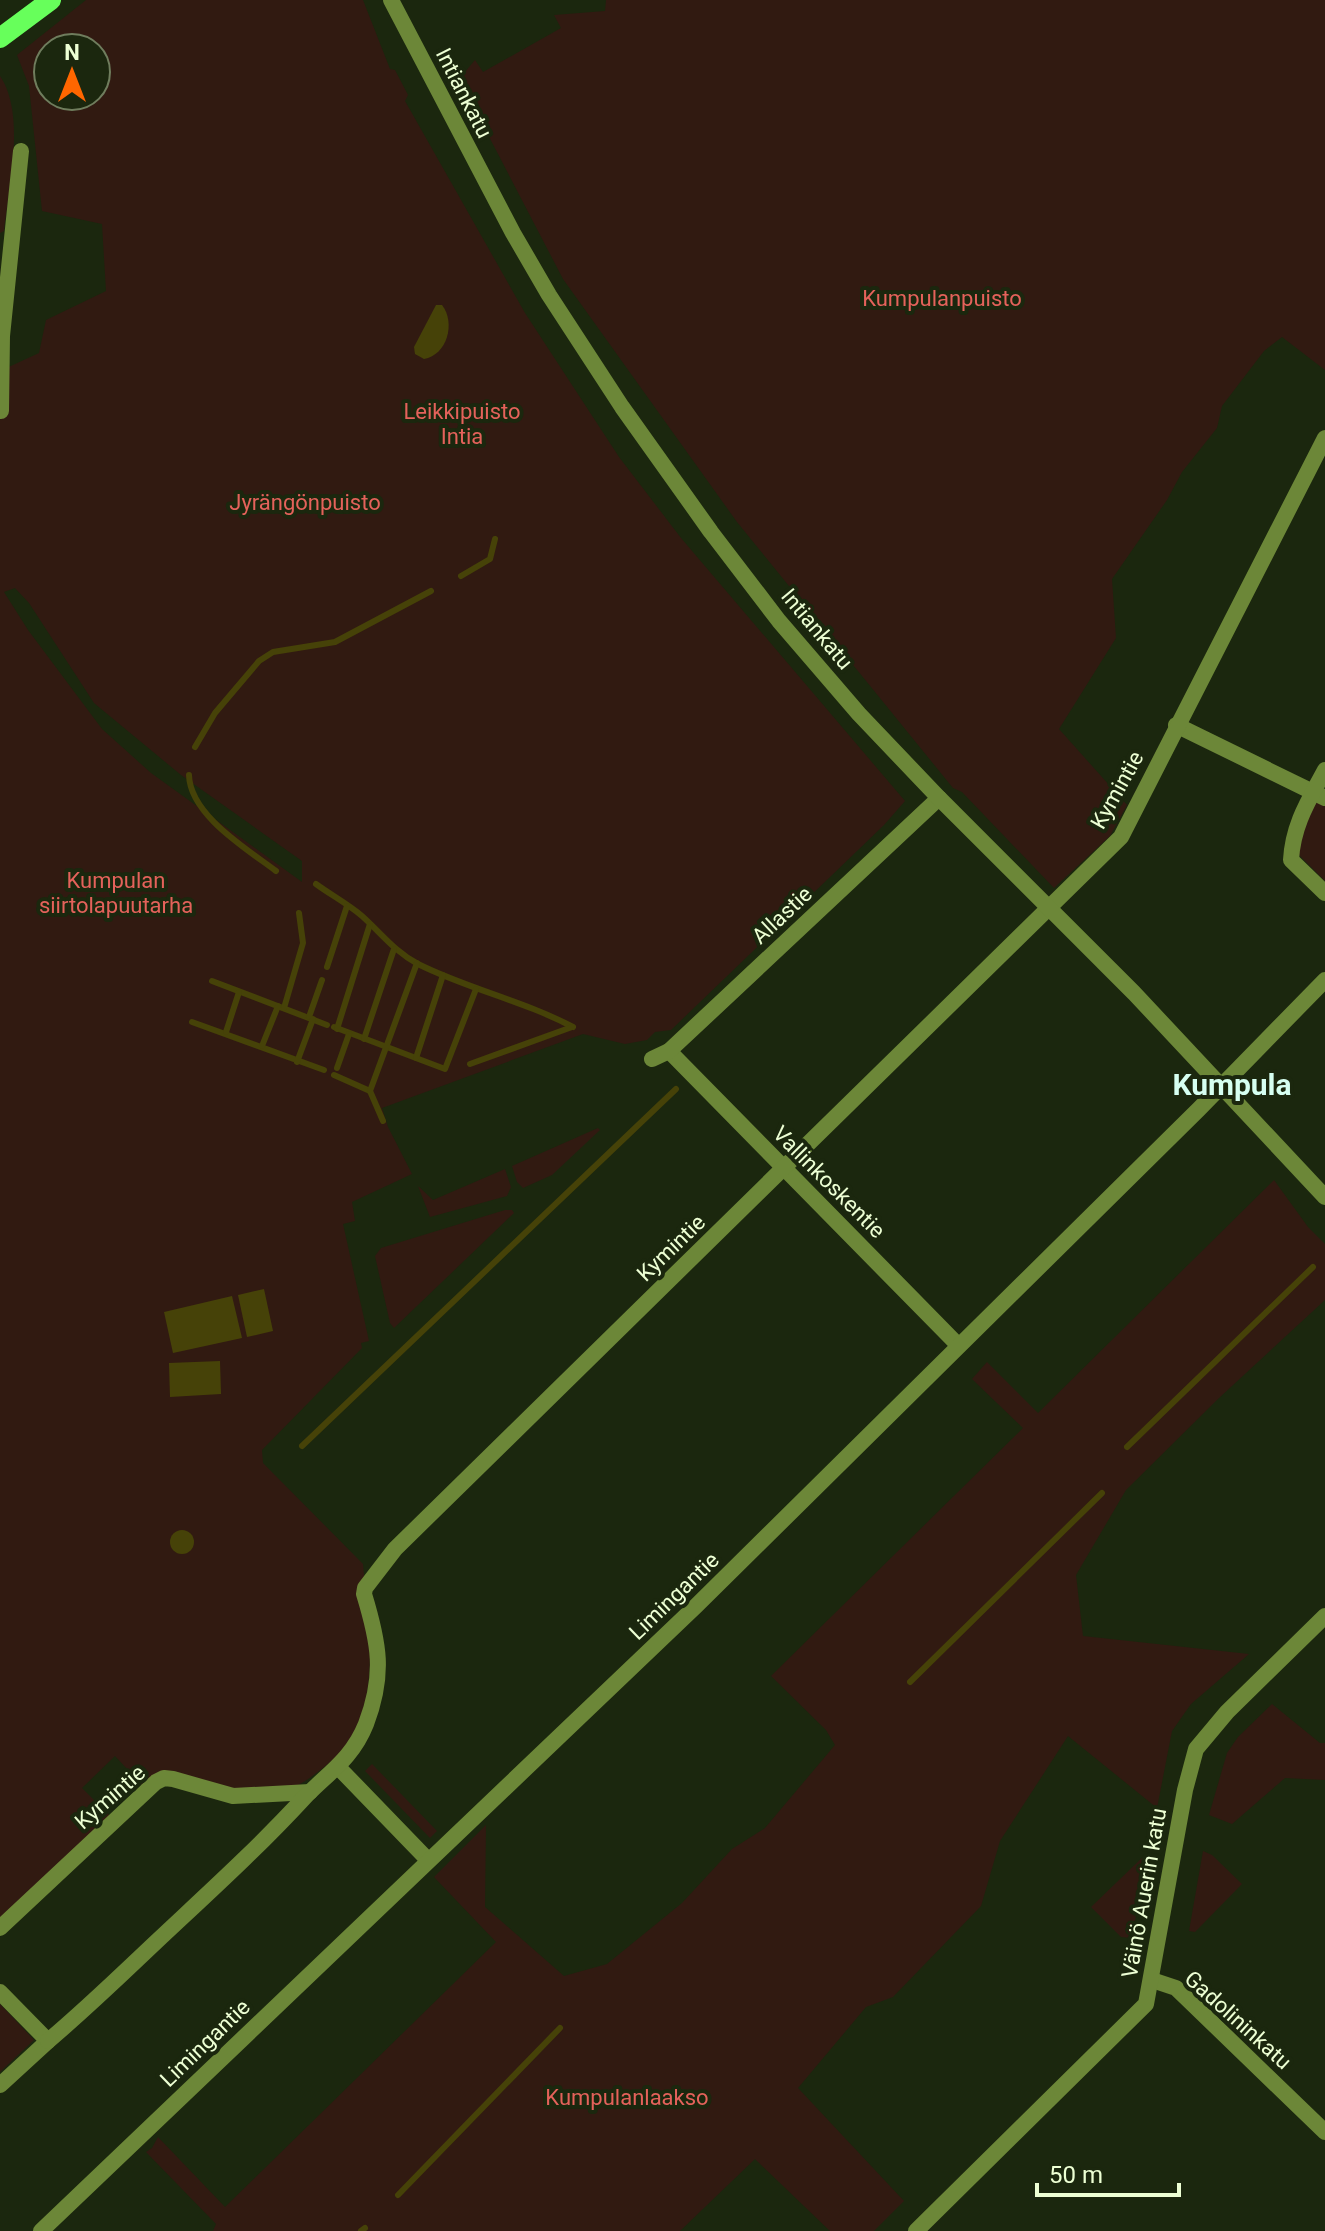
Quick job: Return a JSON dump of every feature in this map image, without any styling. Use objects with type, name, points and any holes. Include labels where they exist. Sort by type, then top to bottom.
[{"type":"main road","points":[[0,38],[51,0]]},
{"type":"street","name":"Intiankatu","points":[[391,0],[513,233],[622,407],[779,621],[859,714],[1134,993],[1325,1197]]},
{"type":"street","points":[[1,411],[2,336],[21,151]]},
{"type":"street","name":"Kymintie","points":[[0,1928],[156,1782],[173,1779],[233,1796],[280,1796],[310,1792],[339,1768],[357,1742],[374,1700],[380,1658],[377,1634],[364,1594],[381,1566],[1121,837],[1325,438]]},
{"type":"street","points":[[1176,725],[1319,795]]},
{"type":"street","points":[[1325,770],[1319,795],[1303,807],[1292,837],[1291,860],[1325,893]]},
{"type":"street","name":"Allastie","points":[[652,1059],[669,1051],[939,798]]},
{"type":"street","name":"Limingantie","points":[[41,2231],[696,1606],[1325,980]]},
{"type":"street","name":"Vallinkoskentie","points":[[669,1051],[958,1345]]},
{"type":"street","name":"Väinö Auerin katu","points":[[916,2231],[1146,2004],[1185,1790],[1196,1749],[1227,1712],[1325,1616]]},
{"type":"street","points":[[339,1768],[428,1860]]},
{"type":"street","points":[[0,2085],[260,1845],[310,1792]]},
{"type":"street","name":"Gadolininkatu","points":[[1152,1980],[1176,1988],[1325,2132]]},
{"type":"street","points":[[0,1992],[48,2041]]},
{"type":"green space","name":"Jyrängönpuisto","points":[[86,0],[363,0],[390,69],[395,70],[408,95],[405,101],[525,313],[619,457],[681,538],[905,801],[884,825],[671,1030],[655,1032],[647,1040],[625,1044],[583,1034],[382,1108],[388,1127],[412,1174],[352,1202],[355,1221],[343,1224],[369,1341],[361,1343],[362,1348],[262,1450],[263,1463],[363,1564],[370,1646],[369,1674],[357,1726],[343,1749],[323,1768],[285,1790],[142,1785],[115,1756],[82,1788],[110,1816],[0,1920],[0,371],[39,353],[46,320],[106,291],[102,224],[42,211],[29,86],[17,55],[32,43],[32,112],[112,112],[112,32],[46,32]],"holes":[[[15,588],[29,603],[94,703],[181,775],[302,861],[302,882],[151,773],[102,729],[28,630],[4,592]]]},
{"type":"green space","name":"Kumpulanpuisto","points":[[606,0],[1325,0],[1325,370],[1282,337],[1264,351],[1222,406],[1217,428],[1182,472],[1167,500],[1112,579],[1116,638],[1059,729],[1127,805],[1110,836],[1054,888],[962,792],[953,788],[737,522],[563,279],[459,79],[475,60],[483,72],[561,28],[554,15],[605,11]]},
{"type":"green space","points":[[0,76],[12,110],[14,152],[4,231],[0,233]]},
{"type":"green space","points":[[1316,800],[1325,804],[1325,881],[1297,853],[1298,838]]},
{"type":"green space","points":[[598,1128],[600,1130],[552,1175],[523,1188],[517,1182],[512,1166]]},
{"type":"green space","points":[[505,1169],[511,1187],[507,1196],[430,1217],[418,1186],[433,1200]]},
{"type":"green space","name":"Kumpulanlaakso","points":[[1274,1180],[1308,1227],[1325,1244],[1325,1300],[1126,1490],[1076,1575],[1083,1636],[1249,1654],[1191,1704],[1172,1731],[1157,1808],[1068,1736],[1000,1841],[981,1906],[893,1997],[866,2007],[798,2088],[904,2201],[874,2231],[830,2231],[755,2159],[680,2231],[213,2231],[216,2224],[146,2152],[158,2137],[225,2207],[496,1942],[434,1877],[486,1825],[485,1907],[564,1976],[607,1964],[682,1903],[732,1849],[765,1828],[835,1745],[826,1730],[771,1676],[1023,1428],[972,1379],[987,1362],[1038,1413]]},
{"type":"green space","points":[[505,1210],[514,1213],[394,1328],[390,1323],[375,1256],[381,1248]]},
{"type":"green space","points":[[1272,1704],[1320,1743],[1325,1743],[1325,1780],[1285,1778],[1232,1824],[1209,1815],[1227,1753],[1238,1737]]},
{"type":"green space","points":[[372,1764],[437,1831],[430,1838],[365,1771]]},
{"type":"green space","points":[[1203,1851],[1212,1855],[1242,1884],[1195,1932],[1189,1931]]},
{"type":"green space","points":[[1144,1856],[1149,1860],[1131,1938],[1121,1937],[1091,1907]]},
{"type":"green space","points":[[0,2004],[34,2040],[0,2072]]},
{"type":"shaded area","points":[[436,305],[442,305],[446,312],[449,329],[438,351],[424,359],[415,354],[414,347]]},
{"type":"shaded area","points":[[264,1289],[273,1331],[247,1337],[238,1295]]},
{"type":"shaded area","points":[[232,1296],[242,1338],[173,1353],[164,1312]]},
{"type":"shaded area","points":[[220,1361],[221,1394],[170,1397],[169,1363]]},
{"type":"shaded area","points":[[182,1530],[193,1537],[194,1542],[187,1553],[182,1554],[171,1547],[170,1542],[177,1531]]},
{"type":"waterway","points":[[461,576],[490,559],[495,539]]},
{"type":"waterway","points":[[195,747],[215,713],[259,661],[273,652],[335,642],[431,591]]},
{"type":"waterway","points":[[189,775],[192,790],[209,817],[236,842],[276,871]]},
{"type":"waterway","points":[[316,884],[357,912],[395,948],[418,964],[573,1027]]},
{"type":"waterway","points":[[327,967],[347,906]]},
{"type":"waterway","points":[[284,1008],[303,943],[299,913]]},
{"type":"waterway","points":[[337,1029],[370,924]]},
{"type":"waterway","points":[[364,1039],[394,949]]},
{"type":"waterway","points":[[383,1121],[370,1091],[417,963]]},
{"type":"waterway","points":[[416,1058],[443,975]]},
{"type":"waterway","points":[[309,1017],[322,980]]},
{"type":"waterway","points":[[212,981],[327,1025]]},
{"type":"waterway","points":[[334,1027],[445,1069],[476,989]]},
{"type":"waterway","points":[[226,1032],[239,992]]},
{"type":"waterway","points":[[262,1046],[278,1006]]},
{"type":"waterway","points":[[297,1062],[313,1019]]},
{"type":"waterway","points":[[192,1022],[324,1070]]},
{"type":"waterway","points":[[470,1064],[572,1027]]},
{"type":"waterway","points":[[337,1068],[349,1034]]},
{"type":"waterway","points":[[334,1075],[370,1091]]},
{"type":"waterway","points":[[302,1446],[676,1089]]},
{"type":"waterway","points":[[1127,1447],[1313,1267]]},
{"type":"waterway","points":[[910,1682],[1102,1493]]},
{"type":"waterway","points":[[398,2195],[560,2028]]},
{"type":"waterway","points":[[361,2231],[365,2228]]},
{"type":"district","name":"Kumpula","points":[[1232,1084]]},
{"type":"park label","name":"Leikkipuisto Intia","points":[[462,424]]},
{"type":"park label","name":"Kumpulan siirtolapuutarha","points":[[116,892]]}]
